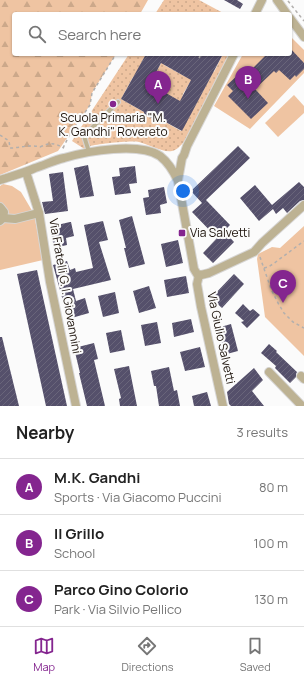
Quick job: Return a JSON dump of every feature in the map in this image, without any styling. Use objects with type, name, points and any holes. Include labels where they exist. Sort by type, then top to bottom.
[{"type":"street","points":[[256,12],[262,0]]},
{"type":"street","points":[[276,0],[285,12]]},
{"type":"street","points":[[292,21],[304,38]]},
{"type":"street","points":[[178,181],[182,158],[187,146],[233,56]]},
{"type":"street","points":[[0,180],[63,158],[116,149],[136,149],[154,153],[172,160],[182,158]]},
{"type":"street","name":"Via Giulio Salvetti","points":[[161,157],[172,168],[178,181],[194,269],[199,275],[197,284],[201,307],[223,406]]},
{"type":"street","name":"Via Fratelli G. I. Giovannini","points":[[26,172],[39,213],[50,282],[76,406]]},
{"type":"street","points":[[199,275],[205,275],[254,252],[304,205]]},
{"type":"street","points":[[0,207],[4,212],[2,220],[15,219],[39,213]]},
{"type":"street","points":[[269,372],[302,406]]},
{"type":"lane","points":[[89,153],[84,136],[118,102]]},
{"type":"path","points":[[287,0],[304,21]]},
{"type":"path","points":[[63,148],[70,134],[90,105],[92,93],[115,56]]},
{"type":"path","points":[[0,135],[9,141],[10,148],[34,145],[40,147],[52,143],[63,148],[72,156]]},
{"type":"path","points":[[264,268],[273,264],[304,241]]},
{"type":"path","points":[[254,252],[258,254],[278,304],[293,322],[304,328]]},
{"type":"green space","points":[[0,0],[148,0],[141,12],[12,12],[12,56],[115,56],[92,93],[90,105],[58,151],[0,175]]},
{"type":"green space","points":[[164,0],[199,0],[221,12],[156,12]]},
{"type":"green space","points":[[292,38],[304,50],[304,73],[250,129],[214,106],[242,56],[292,56]]},
{"type":"green space","name":"Scuola Primaria \"M. K. Gandhi\" Rovereto","points":[[128,56],[145,56],[138,69],[141,71],[133,77],[121,99],[159,122],[160,119],[181,131],[209,80],[210,70],[214,72],[222,56],[228,56],[184,142],[175,150],[164,151],[139,142],[114,142],[90,146],[86,150],[72,141]]},
{"type":"green space","points":[[163,60],[164,65],[186,77],[193,77],[183,94],[181,103],[146,84],[153,77]]},
{"type":"green space","points":[[294,95],[304,106],[304,113],[278,137],[265,123]]},
{"type":"green space","points":[[3,184],[12,186],[21,192],[34,214],[43,260],[0,270],[0,186]]},
{"type":"green space","points":[[304,226],[304,356],[265,317],[257,259],[258,254],[272,247],[280,248]]},
{"type":"building","points":[[224,0],[237,0],[243,4],[240,9]]},
{"type":"building","points":[[292,50],[304,63],[304,69],[296,77],[295,75],[290,80],[279,70],[276,73],[274,71],[255,89],[268,103],[251,119],[228,96],[233,91],[227,85],[240,73],[244,77],[265,56],[292,56]]},
{"type":"building","points":[[145,56],[222,56],[182,131],[160,119],[159,122],[144,114],[144,112],[121,99]],"holes":[[[161,63],[191,80],[180,101],[150,84]]]},
{"type":"building","points":[[238,146],[250,158],[206,200],[230,225],[224,231],[234,242],[213,263],[203,253],[217,238],[192,212],[202,203],[191,191]]},
{"type":"building","points":[[88,165],[94,196],[80,198],[74,168]]},
{"type":"building","points":[[135,166],[137,183],[129,184],[131,193],[115,195],[112,177],[120,176],[119,168]]},
{"type":"building","points":[[63,172],[68,211],[45,214],[42,202],[53,201],[49,174]]},
{"type":"building","points":[[299,182],[304,187],[304,200],[300,201],[287,213],[283,208],[276,214],[273,209],[259,221],[240,198],[255,185],[272,205]]},
{"type":"building","points":[[164,187],[167,203],[160,205],[161,213],[146,215],[143,198],[149,197],[148,190]]},
{"type":"building","points":[[132,216],[145,264],[129,268],[119,220]]},
{"type":"building","points":[[103,221],[108,240],[99,242],[111,280],[73,289],[76,301],[85,298],[89,313],[68,319],[53,265],[67,261],[70,270],[75,268],[76,272],[93,268],[84,225]]},
{"type":"building","points":[[71,222],[74,236],[66,238],[67,245],[54,248],[51,232],[58,231],[57,225]]},
{"type":"building","points":[[178,240],[183,263],[166,267],[161,244]]},
{"type":"building","points":[[37,270],[67,406],[46,406],[17,274]]},
{"type":"building","points":[[234,274],[244,284],[222,308],[211,298]]},
{"type":"building","points":[[186,276],[189,293],[167,297],[164,280]]},
{"type":"building","points":[[149,286],[156,308],[139,313],[133,291]]},
{"type":"building","points":[[115,292],[119,313],[103,317],[98,296]]},
{"type":"building","points":[[243,304],[250,311],[253,309],[260,315],[247,328],[241,322],[244,321],[235,313]]},
{"type":"building","points":[[191,319],[194,332],[174,337],[172,323]]},
{"type":"building","points":[[157,322],[161,343],[145,346],[141,325]]},
{"type":"building","points":[[231,324],[238,351],[223,355],[217,328]]},
{"type":"building","points":[[121,330],[125,350],[110,353],[106,333]]},
{"type":"building","points":[[0,337],[2,337],[19,406],[0,406]]},
{"type":"building","points":[[94,343],[98,359],[94,360],[105,406],[87,406],[74,348]]},
{"type":"building","points":[[269,344],[297,372],[296,377],[290,383],[275,368],[276,366],[261,353]]},
{"type":"building","points":[[200,347],[205,367],[185,371],[180,352]]},
{"type":"building","points":[[129,366],[137,406],[120,406],[119,399],[121,398],[114,369]]},
{"type":"building","points":[[169,367],[174,391],[177,390],[180,406],[159,406],[156,386],[154,386],[151,371]]},
{"type":"building","points":[[254,368],[263,380],[252,391],[264,406],[231,406],[229,404],[227,392]]},
{"type":"building","points":[[207,392],[211,406],[194,406],[192,396]]},
{"type":"place","name":"Il Grillo","points":[[248,99]]},
{"type":"place","name":"Scuola Primaria \"M. K. Gandhi\" Rovereto","points":[[113,104]]},
{"type":"place","name":"M.K. Gandhi","points":[[158,104]]},
{"type":"place","name":"Via Salvetti","points":[[182,233]]},
{"type":"place","name":"Parco Gino Colorio","points":[[283,303]]}]
